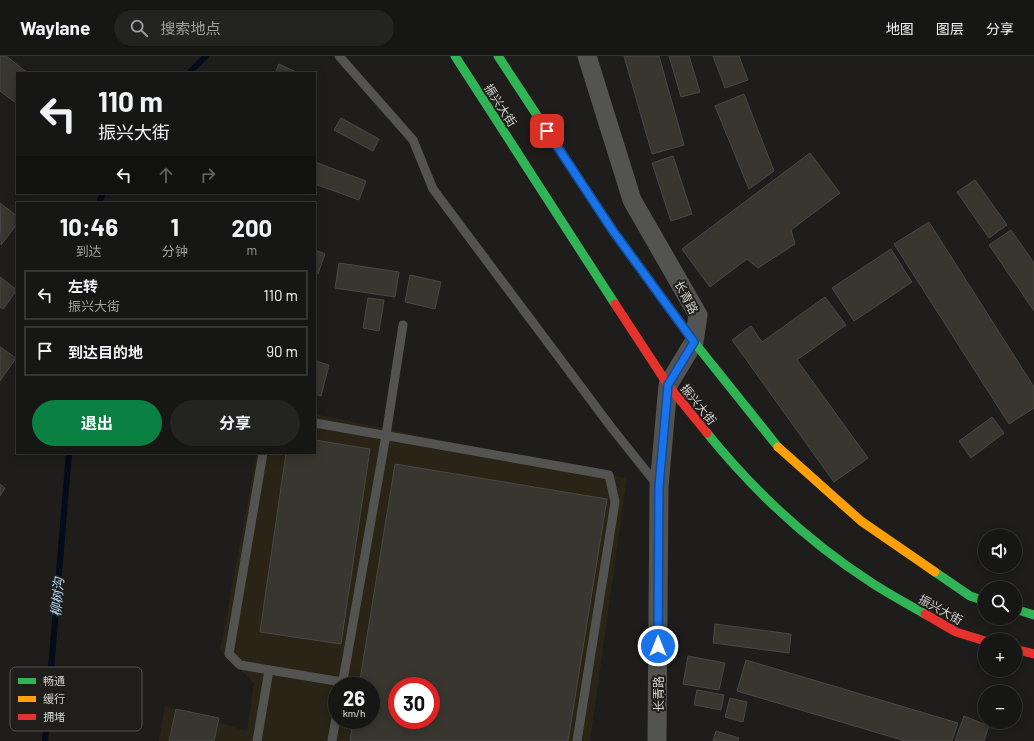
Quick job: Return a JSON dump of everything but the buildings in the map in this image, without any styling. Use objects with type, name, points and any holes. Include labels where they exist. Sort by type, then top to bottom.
[{"type":"street","name":"振兴大街","points":[[455,56],[668,385],[735,468],[807,535],[872,583],[956,632],[978,638]]},
{"type":"street","name":"振兴大街","points":[[498,56],[613,231],[694,342],[775,444],[855,516],[970,596],[978,599]]},
{"type":"street","name":"长青路","points":[[587,56],[632,200],[698,315],[694,342],[668,385],[659,487],[657,741]]},
{"type":"street","points":[[1022,612],[1034,615]]},
{"type":"street","points":[[1022,651],[1034,654]]},
{"type":"lane","points":[[339,56],[412,140],[433,189],[611,427],[659,487]]},
{"type":"lane","points":[[343,677],[386,435],[403,325]]},
{"type":"lane","points":[[316,422],[609,475],[615,502],[577,741]]},
{"type":"lane","points":[[263,454],[229,654],[240,665],[328,681]]},
{"type":"lane","points":[[257,741],[269,670]]},
{"type":"lane","points":[[332,741],[334,729]]},
{"type":"shaded area","points":[[316,414],[627,478],[590,741],[159,741],[165,706],[247,731],[254,683],[220,650],[257,454],[316,454]]},
{"type":"waterway","name":"柳树沟","points":[[190,72],[206,56]]},
{"type":"waterway","name":"柳树沟","points":[[99,202],[103,194]]},
{"type":"waterway","name":"柳树沟","points":[[51,667],[69,454]]},
{"type":"waterway","name":"柳树沟","points":[[45,741],[46,731]]},
{"type":"traffic: fast","points":[[455,56],[615,304]]},
{"type":"traffic: fast","points":[[498,56],[613,231],[694,342],[778,447]]},
{"type":"traffic: fast","points":[[707,433],[743,475],[805,533],[827,551],[872,583],[925,614]]},
{"type":"traffic: fast","points":[[935,572],[970,596],[978,599]]},
{"type":"traffic: fast","points":[[1022,611],[1034,615]]},
{"type":"traffic: slow","points":[[778,447],[861,521],[935,572]]},
{"type":"traffic: jam","points":[[615,304],[668,385],[707,433]]},
{"type":"traffic: jam","points":[[925,614],[956,632],[978,639]]},
{"type":"traffic: jam","points":[[1022,651],[1034,654]]},
{"type":"route","points":[[547,131],[613,231],[694,342],[668,385],[659,487],[658,646]]}]
